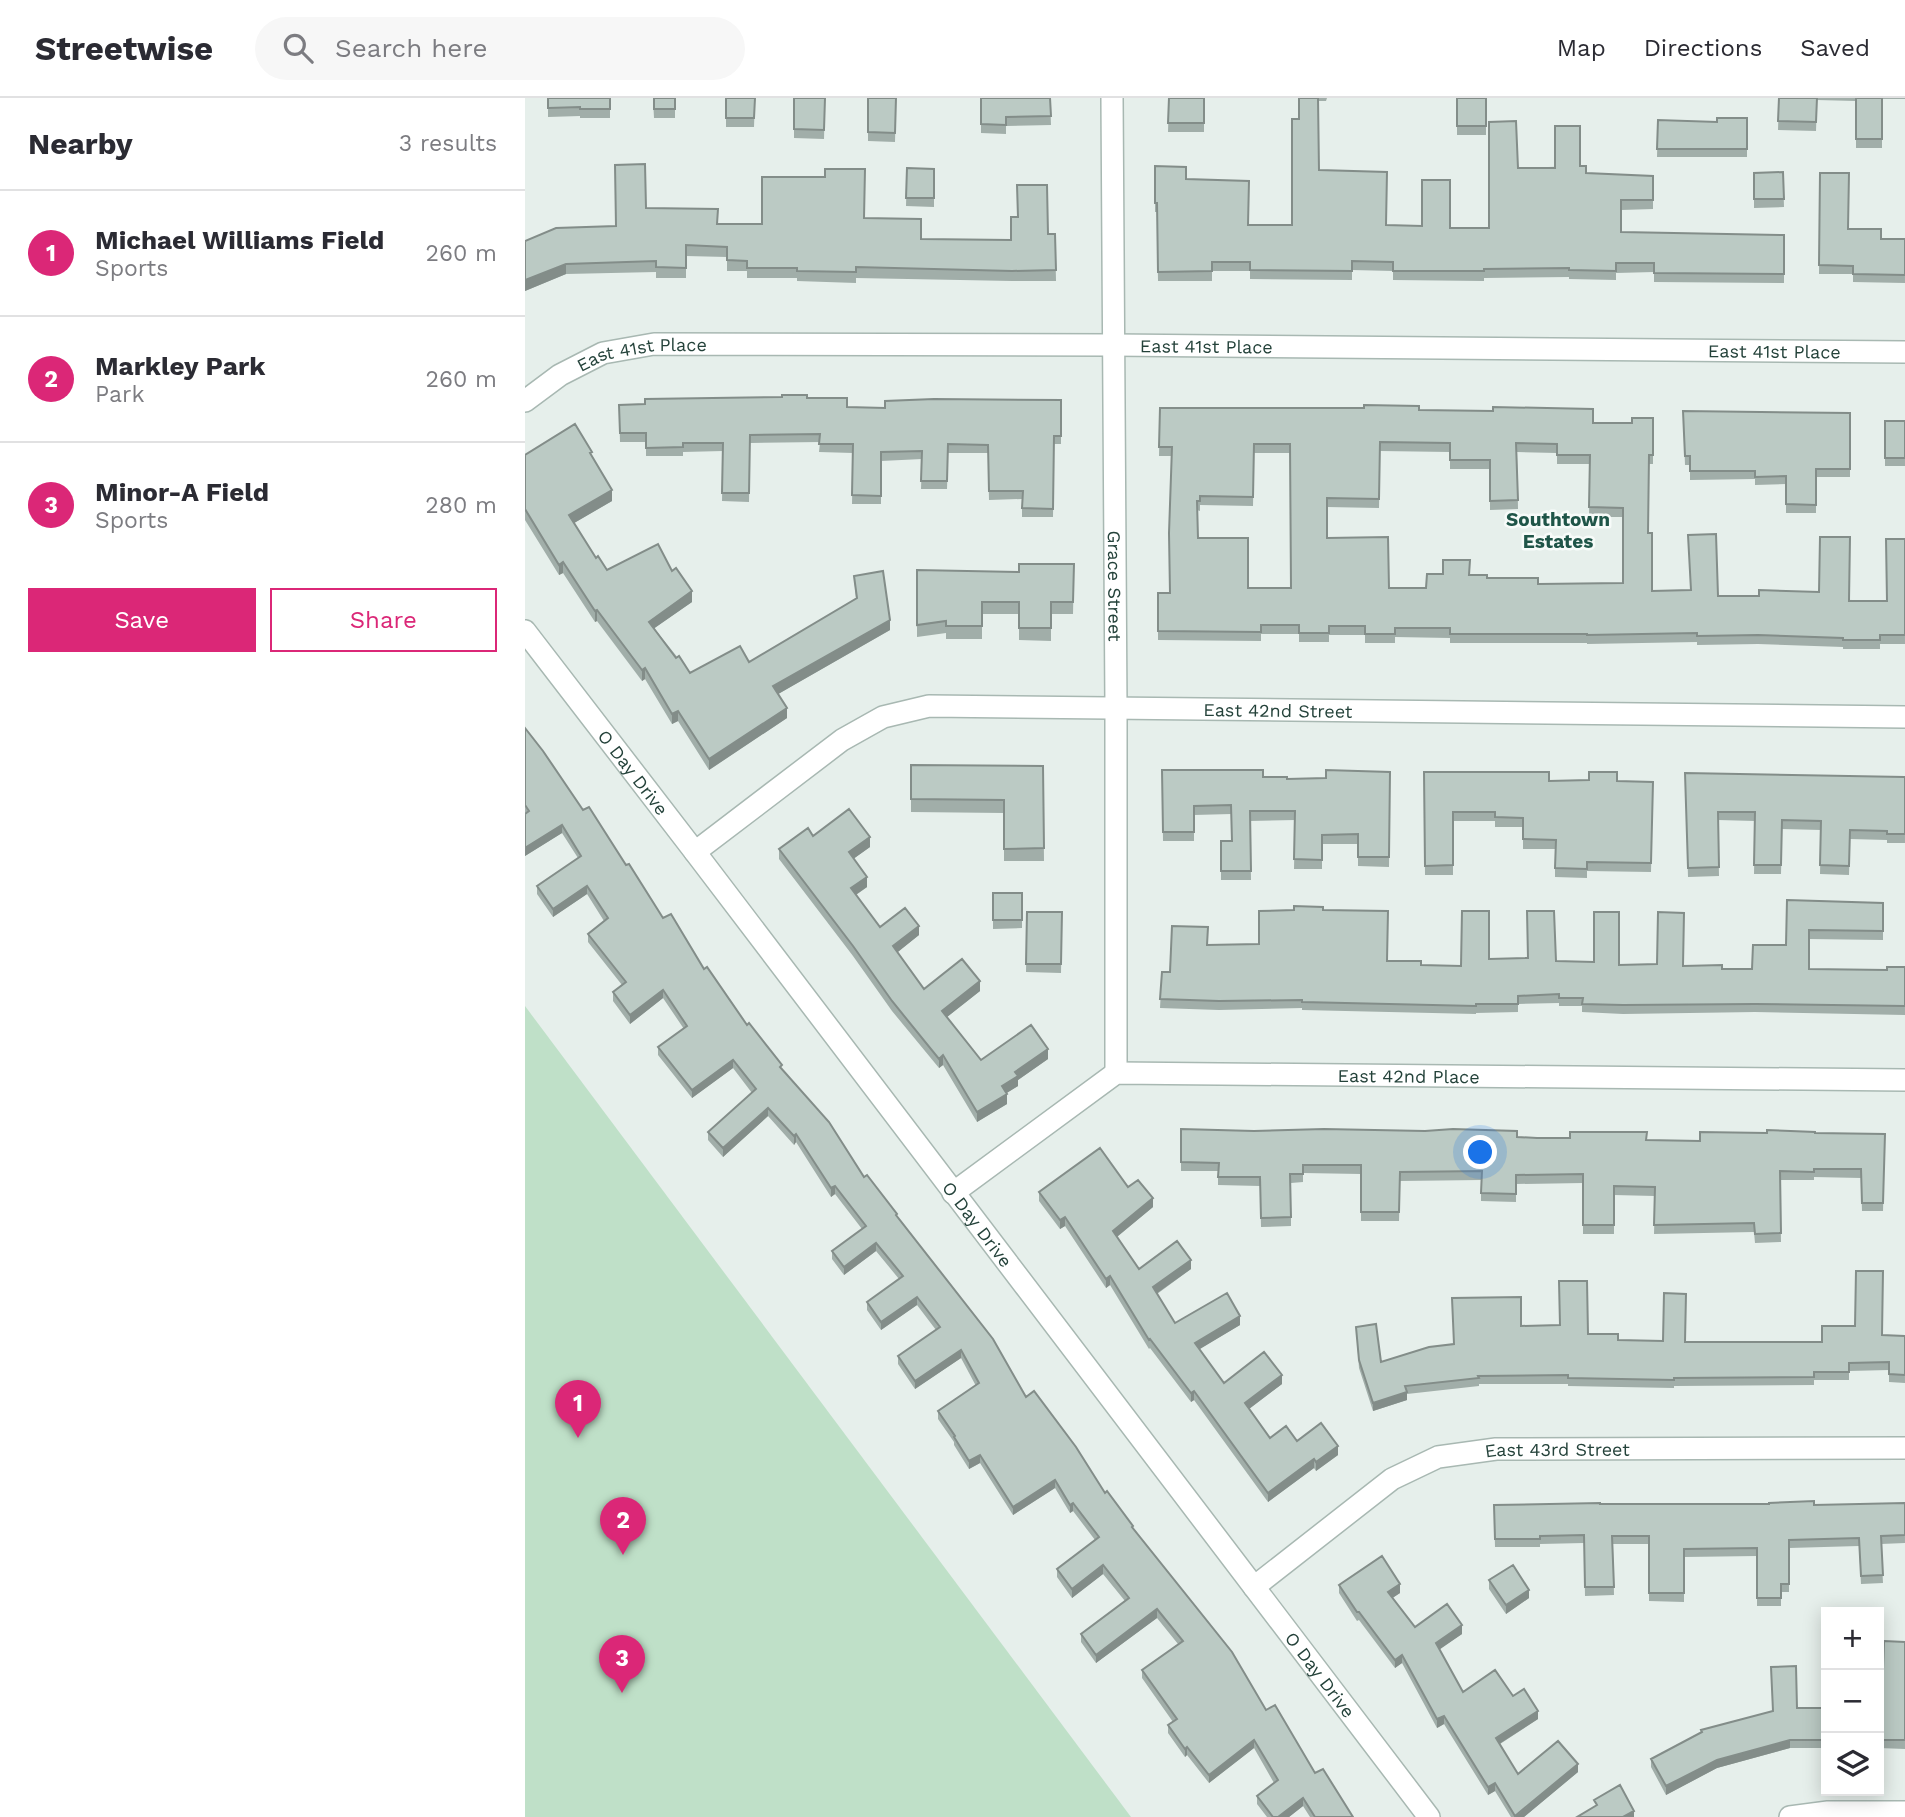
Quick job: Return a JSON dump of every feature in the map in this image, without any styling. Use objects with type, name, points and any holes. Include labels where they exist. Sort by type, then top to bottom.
[{"type":"street","name":"Grace Street","points":[[1112,98],[1116,1073]]},
{"type":"street","name":"East 41st Place","points":[[525,401],[560,375],[603,353],[654,344],[1905,352]]},
{"type":"street","name":"O Day Drive","points":[[525,631],[1429,1817]]},
{"type":"street","name":"East 42nd Street","points":[[695,852],[842,740],[883,717],[929,706],[1905,717]]},
{"type":"street","name":"East 42nd Place","points":[[1116,1073],[1905,1080]]},
{"type":"street","points":[[953,1193],[1116,1073]]},
{"type":"street","name":"East 43rd Street","points":[[1254,1587],[1392,1479],[1438,1457],[1496,1449],[1905,1448]]},
{"type":"street","points":[[1790,1817],[1828,1812],[1905,1812]]},
{"type":"green space","points":[[525,1006],[1131,1817],[525,1817]]},
{"type":"building","points":[[548,98],[610,98],[610,109],[548,108]]},
{"type":"building","points":[[654,98],[675,98],[675,109],[654,109]]},
{"type":"building","points":[[726,98],[755,98],[754,118],[726,118]]},
{"type":"building","points":[[794,98],[825,98],[824,130],[794,129]]},
{"type":"building","points":[[868,98],[896,98],[895,133],[868,132]]},
{"type":"building","points":[[981,98],[1050,98],[1051,116],[1006,117],[1006,125],[981,124]]},
{"type":"building","points":[[1169,98],[1204,98],[1204,123],[1168,123]]},
{"type":"building","points":[[1299,98],[1318,98],[1319,170],[1387,172],[1386,225],[1422,226],[1422,180],[1450,180],[1450,228],[1489,228],[1489,122],[1516,121],[1518,168],[1555,168],[1555,126],[1580,126],[1580,166],[1586,166],[1586,173],[1653,176],[1653,200],[1621,200],[1621,232],[1784,235],[1784,274],[1654,273],[1654,263],[1616,263],[1616,271],[1569,268],[1393,271],[1393,262],[1352,261],[1352,271],[1250,270],[1250,262],[1212,262],[1212,271],[1158,272],[1155,166],[1186,167],[1186,179],[1249,181],[1248,225],[1292,225],[1292,119],[1299,119]]},
{"type":"building","points":[[1457,98],[1486,98],[1486,126],[1457,126]]},
{"type":"building","points":[[1779,98],[1817,98],[1816,122],[1778,121]]},
{"type":"building","points":[[1856,98],[1882,98],[1882,139],[1856,139]]},
{"type":"building","points":[[1717,118],[1747,118],[1747,149],[1657,149],[1658,120],[1717,122]]},
{"type":"building","points":[[645,164],[646,208],[718,209],[717,224],[762,224],[762,177],[825,177],[825,169],[865,169],[864,218],[921,219],[921,239],[1011,240],[1011,217],[1018,217],[1017,185],[1047,185],[1048,234],[1055,234],[1056,270],[856,267],[856,272],[747,268],[747,261],[727,260],[727,247],[686,245],[686,268],[656,267],[656,261],[566,264],[525,280],[525,241],[556,228],[616,226],[615,165]]},
{"type":"building","points":[[907,168],[934,169],[934,198],[906,198]]},
{"type":"building","points":[[1783,172],[1784,199],[1754,199],[1754,173]]},
{"type":"building","points":[[1820,173],[1849,173],[1848,229],[1881,229],[1881,239],[1905,239],[1905,275],[1853,274],[1853,266],[1819,265]]},
{"type":"building","points":[[782,395],[847,398],[847,407],[885,408],[885,401],[1061,400],[1061,436],[1054,436],[1053,509],[1022,508],[1023,491],[989,491],[988,445],[948,444],[947,481],[921,481],[922,451],[881,452],[881,496],[852,495],[853,444],[819,444],[820,434],[750,435],[749,493],[722,493],[723,443],[683,443],[683,447],[646,448],[646,433],[620,433],[619,405],[645,404],[645,399]]},
{"type":"building","points":[[1364,405],[1419,406],[1419,410],[1493,411],[1493,407],[1593,409],[1593,423],[1632,423],[1632,418],[1653,418],[1653,455],[1649,455],[1648,533],[1652,533],[1652,591],[1691,590],[1688,535],[1716,534],[1718,596],[1759,596],[1759,590],[1819,592],[1820,537],[1850,537],[1849,601],[1887,601],[1886,539],[1905,539],[1905,635],[1880,635],[1880,640],[1843,640],[1758,635],[1697,636],[1697,633],[1450,634],[1450,628],[1395,628],[1395,634],[1365,634],[1365,626],[1329,626],[1329,633],[1299,633],[1299,625],[1261,625],[1261,632],[1158,631],[1158,593],[1170,593],[1172,447],[1159,447],[1160,408],[1364,408]],"holes":[[[1380,442],[1450,443],[1450,460],[1490,460],[1490,501],[1518,500],[1516,443],[1557,444],[1557,455],[1590,455],[1589,507],[1623,508],[1623,583],[1538,584],[1538,578],[1487,578],[1487,575],[1469,575],[1470,560],[1443,560],[1443,574],[1427,574],[1426,588],[1389,588],[1388,537],[1327,538],[1327,498],[1379,499]],[[1254,444],[1290,444],[1291,588],[1248,588],[1248,538],[1198,538],[1197,501],[1200,501],[1200,496],[1253,497]]]},
{"type":"building","points":[[1683,411],[1850,413],[1850,469],[1816,469],[1816,505],[1786,504],[1786,476],[1755,477],[1755,471],[1690,471],[1690,456],[1685,456]]},
{"type":"building","points":[[1885,421],[1905,421],[1905,458],[1885,458]]},
{"type":"building","points":[[575,424],[612,490],[569,515],[596,558],[598,556],[607,570],[658,544],[672,571],[676,568],[692,591],[649,622],[690,673],[740,646],[749,662],[857,598],[854,576],[883,571],[890,620],[773,686],[787,708],[709,759],[678,711],[672,714],[645,668],[642,670],[597,610],[595,611],[563,562],[559,565],[525,509],[525,455]]},
{"type":"building","points":[[1019,564],[1074,564],[1073,602],[1051,602],[1051,628],[1019,628],[1019,602],[982,602],[982,626],[946,626],[946,621],[917,625],[917,570],[1019,572]]},
{"type":"building","points":[[525,728],[583,810],[589,807],[663,918],[671,914],[704,969],[707,967],[747,1025],[749,1023],[782,1065],[780,1067],[829,1122],[864,1177],[867,1175],[993,1339],[1026,1397],[1034,1391],[1076,1447],[1105,1493],[1107,1491],[1132,1527],[1232,1652],[1266,1710],[1275,1705],[1315,1773],[1323,1769],[1353,1817],[1315,1817],[1303,1798],[1278,1817],[1273,1817],[1257,1796],[1278,1780],[1254,1740],[1209,1775],[1168,1725],[1177,1719],[1142,1670],[1183,1641],[1157,1609],[1096,1655],[1081,1634],[1129,1598],[1103,1565],[1072,1589],[1057,1569],[1099,1537],[1073,1503],[1070,1505],[1055,1480],[1013,1507],[980,1455],[969,1461],[938,1411],[979,1383],[961,1350],[915,1381],[898,1356],[940,1327],[917,1297],[881,1322],[867,1302],[903,1276],[876,1243],[844,1267],[832,1251],[866,1226],[835,1186],[831,1188],[796,1134],[794,1136],[768,1108],[723,1148],[708,1132],[756,1089],[733,1060],[692,1090],[658,1047],[687,1026],[663,990],[630,1015],[613,992],[626,982],[588,934],[608,918],[587,886],[553,909],[537,886],[581,856],[562,825],[525,848],[525,814],[529,811],[525,805]]},
{"type":"building","points":[[911,765],[1043,766],[1044,848],[1004,849],[1004,800],[911,799]]},
{"type":"building","points":[[1162,770],[1263,770],[1263,777],[1287,779],[1326,778],[1326,770],[1390,772],[1389,857],[1358,857],[1358,834],[1322,835],[1322,860],[1294,859],[1295,811],[1250,811],[1251,871],[1221,871],[1221,841],[1232,841],[1231,805],[1194,806],[1194,832],[1163,832]]},
{"type":"building","points":[[1424,772],[1549,772],[1549,781],[1589,780],[1589,772],[1617,772],[1617,781],[1653,782],[1651,863],[1587,862],[1587,869],[1555,868],[1556,840],[1523,839],[1523,818],[1495,817],[1495,812],[1453,812],[1453,865],[1425,866]]},
{"type":"building","points":[[1685,773],[1905,777],[1905,834],[1850,830],[1849,866],[1820,865],[1821,821],[1782,820],[1781,865],[1754,865],[1755,812],[1718,812],[1719,867],[1688,868]]},
{"type":"building","points":[[849,809],[870,837],[849,852],[867,877],[851,888],[880,927],[905,908],[919,926],[893,946],[924,989],[962,959],[980,981],[942,1011],[981,1060],[1031,1025],[1048,1049],[1015,1072],[1018,1076],[1002,1086],[1007,1094],[977,1112],[943,1055],[939,1059],[892,1001],[779,849],[808,828],[813,836]]},
{"type":"building","points":[[993,893],[1022,893],[1022,920],[993,920]]},
{"type":"building","points":[[1787,900],[1883,903],[1883,931],[1809,930],[1809,969],[1887,970],[1887,967],[1905,967],[1905,1006],[1582,1004],[1583,998],[1559,998],[1559,994],[1518,996],[1518,1004],[1476,1006],[1302,1000],[1160,999],[1162,972],[1170,972],[1172,926],[1208,927],[1207,945],[1259,944],[1259,911],[1294,910],[1294,906],[1323,907],[1323,910],[1388,911],[1387,961],[1421,961],[1421,965],[1461,966],[1462,911],[1489,911],[1489,959],[1528,958],[1527,911],[1554,911],[1556,961],[1594,962],[1594,912],[1619,912],[1619,965],[1657,964],[1658,912],[1684,913],[1683,966],[1722,965],[1722,969],[1752,969],[1753,945],[1786,945]]},
{"type":"building","points":[[1027,912],[1062,912],[1061,964],[1026,964]]},
{"type":"building","points":[[1181,1129],[1453,1129],[1517,1131],[1517,1137],[1537,1138],[1570,1138],[1570,1132],[1647,1132],[1646,1140],[1700,1141],[1700,1132],[1767,1133],[1767,1130],[1885,1134],[1883,1203],[1862,1203],[1861,1169],[1780,1171],[1781,1233],[1755,1234],[1754,1223],[1654,1225],[1655,1187],[1614,1186],[1614,1225],[1583,1225],[1583,1174],[1516,1175],[1516,1194],[1481,1193],[1482,1171],[1400,1172],[1399,1212],[1361,1212],[1361,1165],[1303,1165],[1303,1174],[1290,1174],[1291,1217],[1261,1218],[1260,1177],[1218,1177],[1219,1163],[1181,1162]]},
{"type":"building","points":[[1100,1148],[1128,1187],[1138,1180],[1153,1198],[1113,1231],[1139,1269],[1177,1241],[1191,1260],[1153,1287],[1175,1323],[1227,1293],[1240,1316],[1195,1343],[1224,1383],[1264,1352],[1282,1375],[1245,1403],[1270,1438],[1286,1426],[1297,1441],[1321,1423],[1338,1446],[1316,1462],[1314,1459],[1268,1493],[1194,1391],[1191,1393],[1149,1340],[1110,1276],[1106,1279],[1065,1217],[1060,1220],[1039,1192]]},
{"type":"building","points":[[1856,1271],[1883,1271],[1882,1335],[1905,1336],[1905,1375],[1889,1374],[1889,1362],[1849,1363],[1849,1372],[1814,1372],[1814,1377],[1674,1380],[1568,1378],[1568,1375],[1478,1376],[1479,1378],[1405,1386],[1407,1392],[1373,1403],[1359,1360],[1356,1327],[1376,1324],[1381,1362],[1429,1347],[1454,1344],[1452,1298],[1521,1297],[1521,1326],[1560,1325],[1559,1281],[1587,1281],[1588,1334],[1618,1334],[1618,1340],[1663,1341],[1664,1293],[1686,1294],[1685,1342],[1822,1342],[1822,1326],[1855,1326]]},
{"type":"building","points":[[1814,1501],[1814,1505],[1905,1503],[1905,1535],[1881,1536],[1883,1575],[1861,1576],[1859,1538],[1789,1540],[1789,1584],[1781,1584],[1781,1598],[1757,1598],[1757,1548],[1684,1549],[1684,1593],[1649,1593],[1649,1536],[1612,1536],[1614,1587],[1585,1587],[1584,1535],[1495,1539],[1494,1505],[1769,1504]]},
{"type":"building","points":[[1382,1556],[1400,1584],[1388,1592],[1415,1627],[1447,1604],[1462,1625],[1436,1643],[1463,1692],[1495,1670],[1513,1696],[1524,1689],[1538,1711],[1496,1738],[1518,1774],[1558,1741],[1578,1764],[1515,1816],[1495,1783],[1488,1787],[1444,1716],[1437,1719],[1402,1655],[1395,1660],[1339,1585]]},
{"type":"building","points":[[1513,1565],[1529,1590],[1506,1605],[1489,1580]]},
{"type":"building","points":[[1884,1641],[1905,1642],[1905,1740],[1884,1740]]},
{"type":"building","points":[[1796,1666],[1797,1708],[1821,1708],[1821,1740],[1790,1740],[1717,1760],[1666,1786],[1651,1759],[1702,1732],[1701,1730],[1773,1711],[1771,1667]]},
{"type":"building","points":[[1620,1785],[1634,1811],[1623,1817],[1577,1817],[1597,1805],[1594,1800]]},
{"type":"place","name":"Michael Williams Field","points":[[578,1438]]},
{"type":"place","name":"Markley Park","points":[[623,1555]]},
{"type":"place","name":"Minor-A Field","points":[[622,1693]]},
{"type":"district","name":"Southtown Estates","points":[[1558,530]]}]
